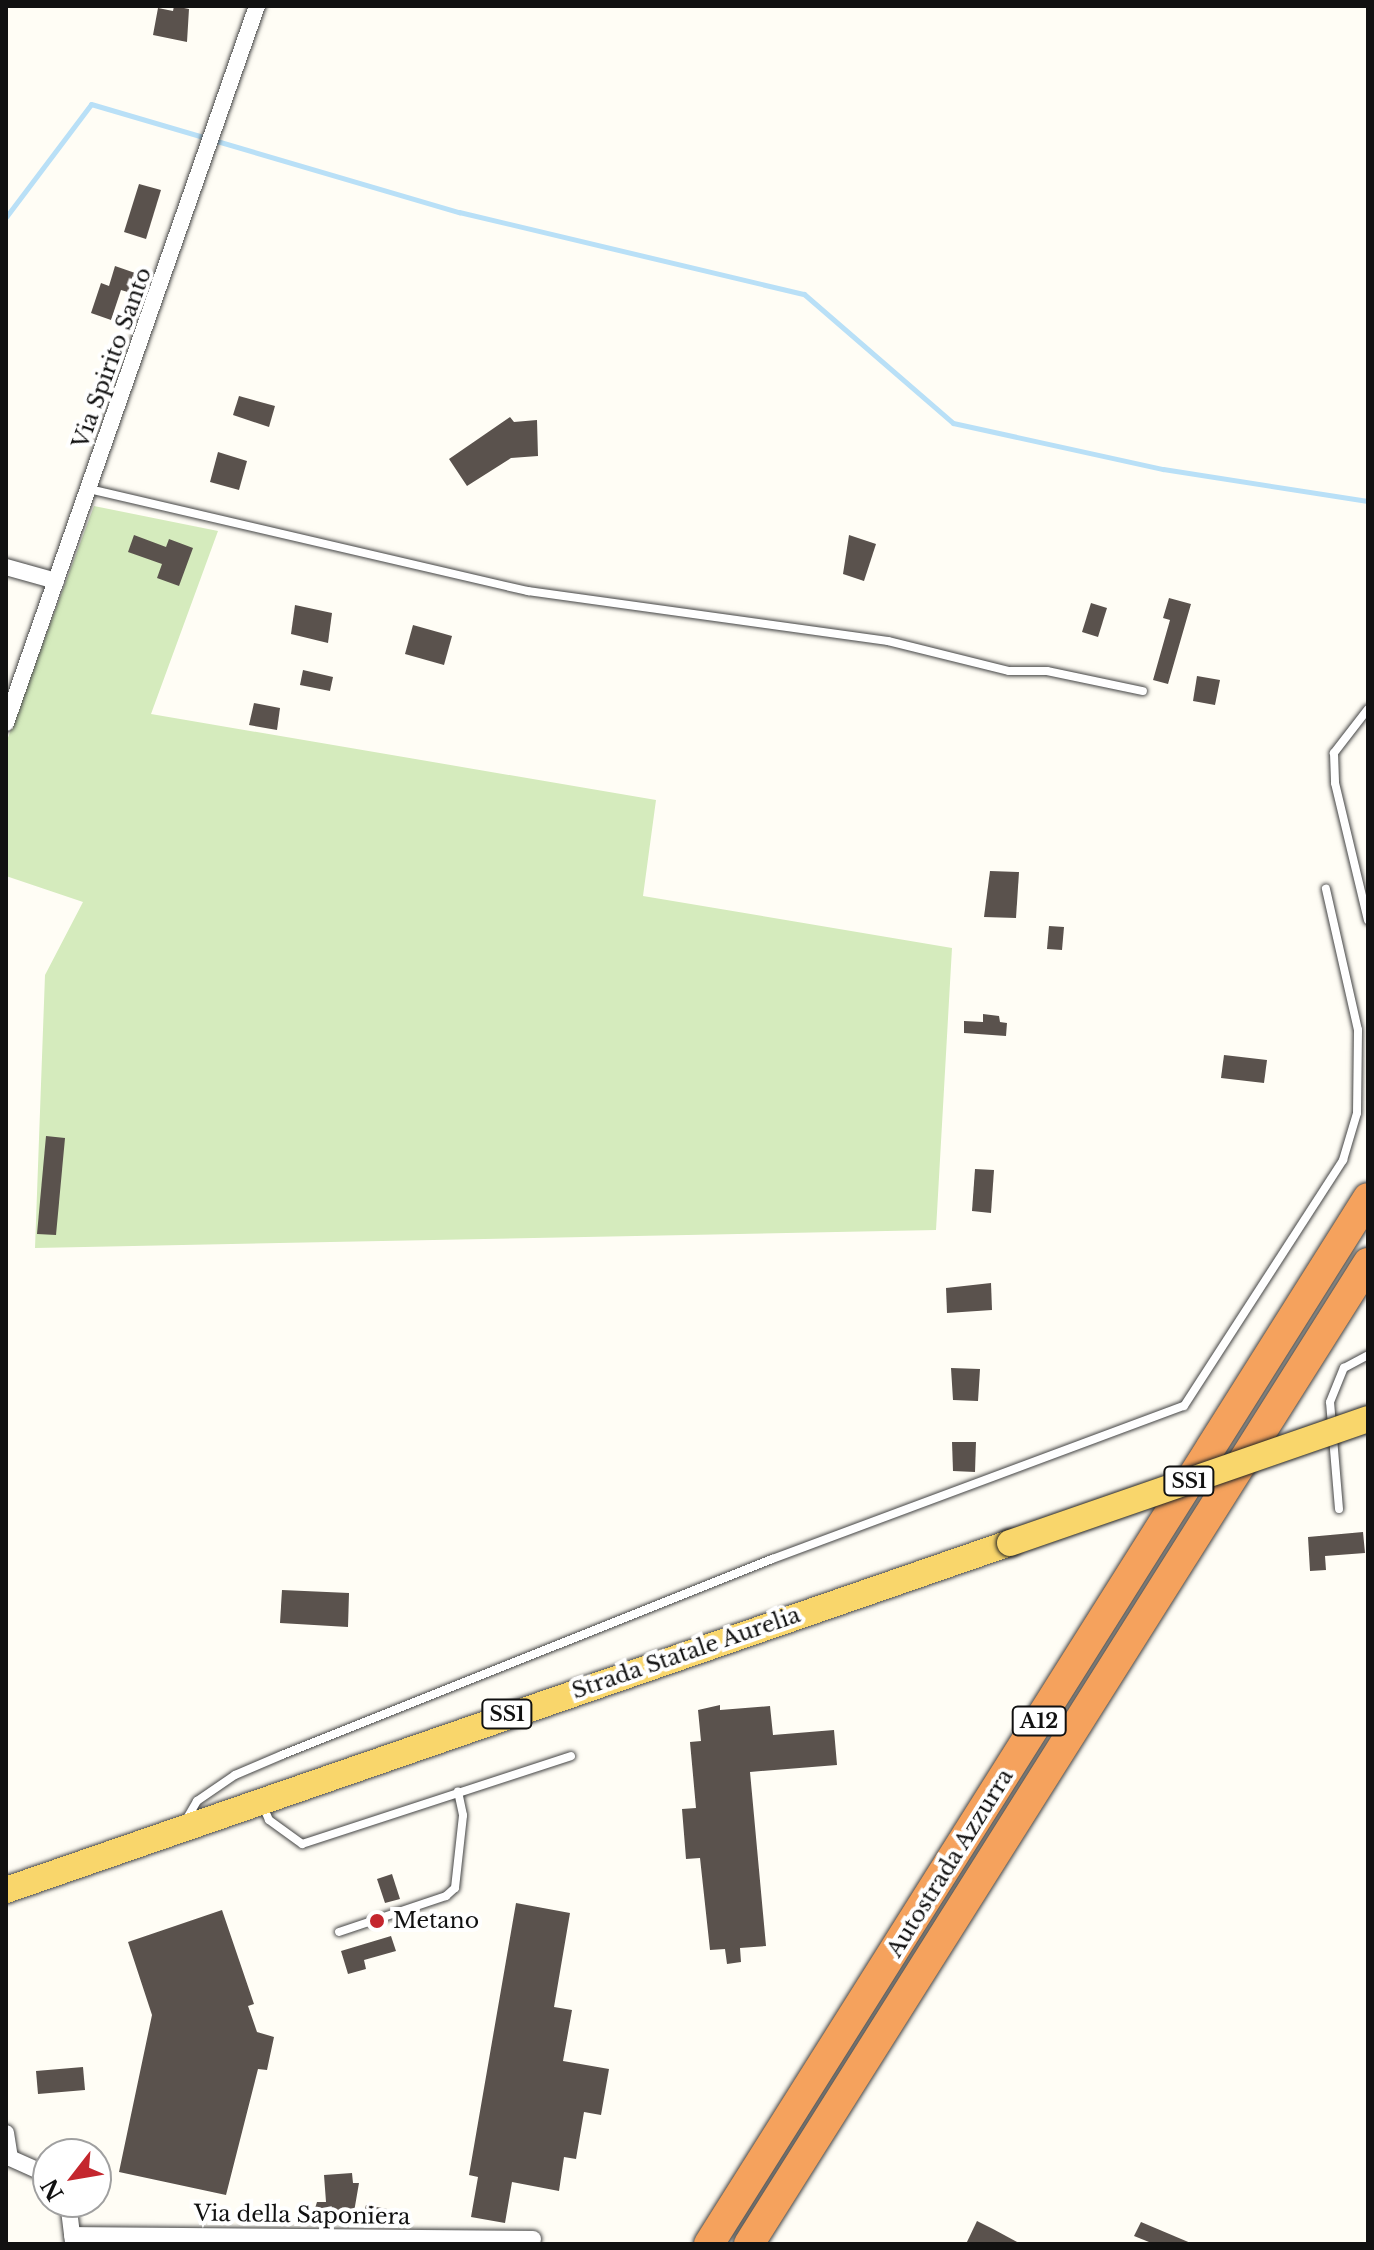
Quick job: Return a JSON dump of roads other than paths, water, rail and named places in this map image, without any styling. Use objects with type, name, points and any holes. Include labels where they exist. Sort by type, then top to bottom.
[{"type":"highway","name":"Autostrada Azzurra","points":[[709,2244],[1361,1209]]},
{"type":"highway","name":"Autostrada Azzurra","points":[[749,2244],[1368,1263]]},
{"type":"main road","name":"Strada Statale Aurelia","points":[[6,1890],[260,1799],[1368,1419]]},
{"type":"street","name":"Via Spirito Santo","points":[[6,723],[257,6]]},
{"type":"street","points":[[6,567],[56,581]]},
{"type":"street","points":[[6,2133],[10,2158],[32,2168]]},
{"type":"street","name":"Via della Saponiera","points":[[70,2218],[72,2239],[533,2239]]},
{"type":"lane","points":[[89,489],[528,591],[888,641],[1009,671],[1047,671],[1143,691]]},
{"type":"lane","points":[[1368,709],[1334,753],[1335,783],[1368,920]]},
{"type":"lane","points":[[182,1827],[197,1801],[235,1775],[282,1755],[417,1705],[772,1559],[1184,1406],[1343,1160],[1357,1113],[1358,1030],[1326,889]]},
{"type":"lane","points":[[1361,1209],[1368,1187]]},
{"type":"lane","points":[[1339,1509],[1330,1402],[1344,1368],[1368,1355]]},
{"type":"lane","points":[[260,1799],[269,1820],[302,1844],[571,1756]]},
{"type":"lane","points":[[339,1932],[446,1896],[455,1888],[463,1815],[458,1792]]},
{"type":"waterway","points":[[6,217],[91,104],[459,212],[804,294],[953,423],[1163,469],[1368,501]]},
{"type":"place","name":"Metano","points":[[377,1921]]}]
